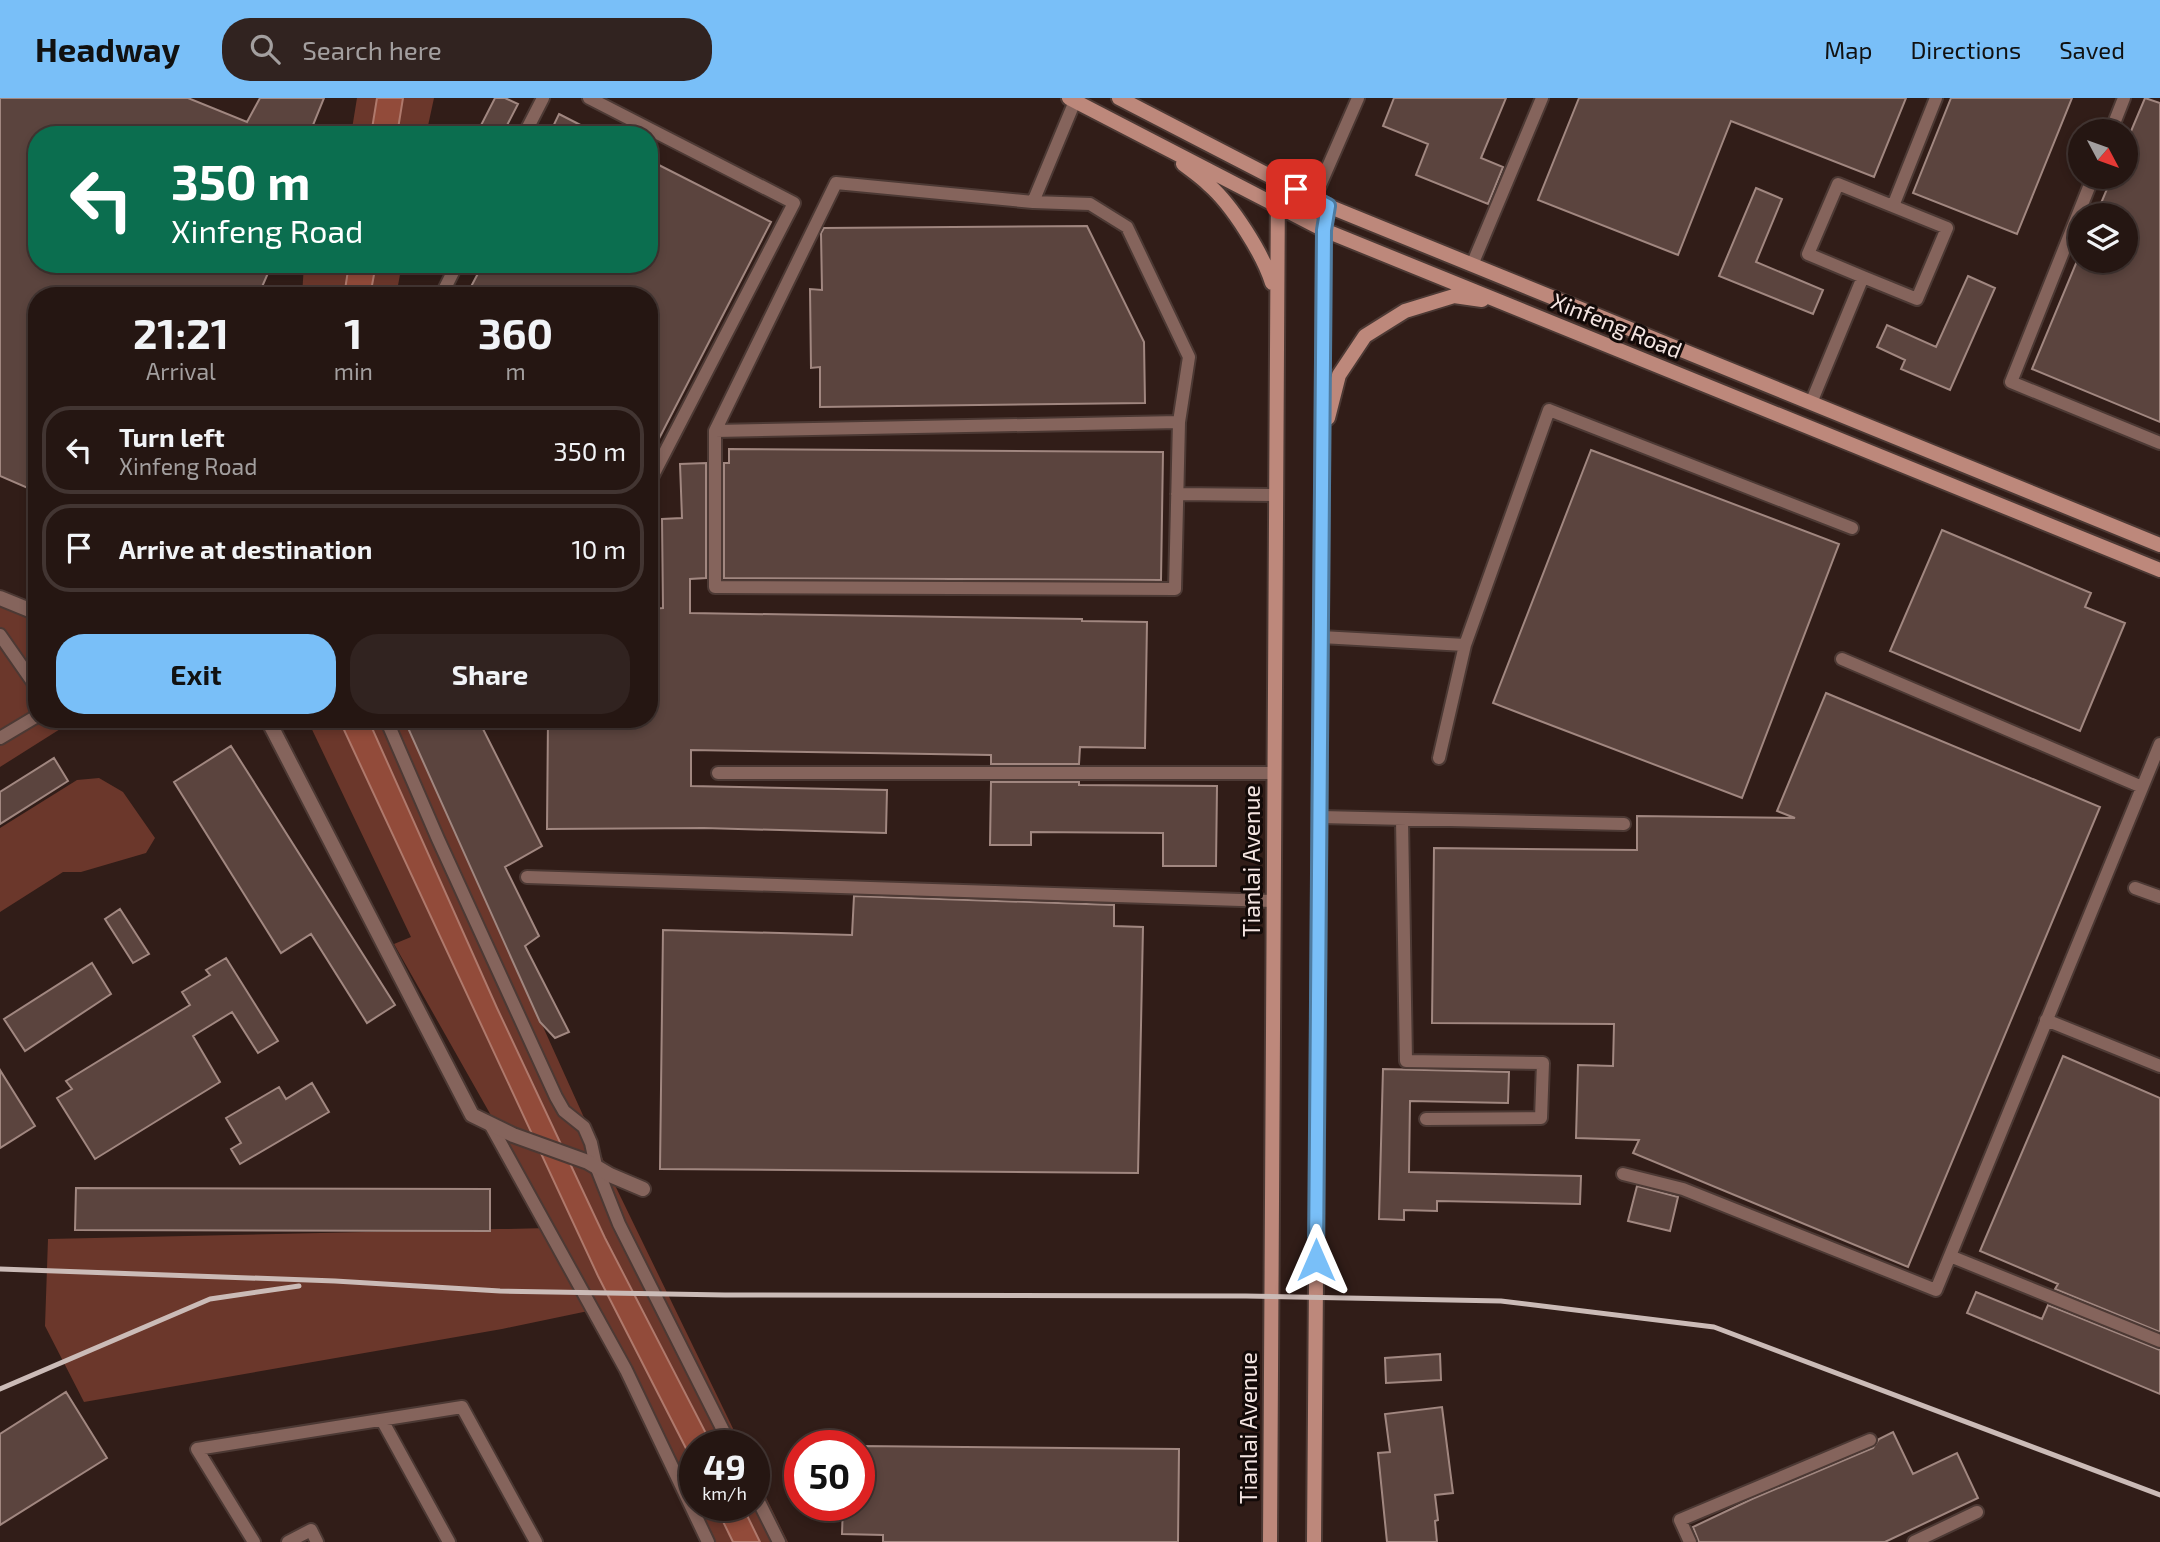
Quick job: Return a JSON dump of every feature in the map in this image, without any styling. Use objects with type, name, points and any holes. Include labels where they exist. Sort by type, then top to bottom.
[{"type":"main road","name":"Xinfeng Road","points":[[1119,98],[1328,206],[2160,545]]},
{"type":"main road","name":"Xinfeng Road","points":[[1072,99],[1324,230],[2160,570]]},
{"type":"main road","points":[[1154,142],[1211,186],[1265,261],[1276,295]]},
{"type":"main road","name":"Tianlai Avenue","points":[[1270,1542],[1278,180]]},
{"type":"main road","points":[[1314,1542],[1324,230],[1328,206]]},
{"type":"main road","points":[[1322,443],[1339,375],[1365,336],[1405,311],[1454,296],[1505,304]]},
{"type":"street","points":[[0,598],[28,609]]},
{"type":"street","points":[[272,728],[472,1115],[513,1135],[592,1164],[643,1189]]},
{"type":"lane","points":[[529,126],[543,98]]},
{"type":"lane","points":[[589,98],[644,126]]},
{"type":"lane","points":[[1314,199],[1358,98]]},
{"type":"lane","points":[[1472,265],[1542,98]]},
{"type":"lane","points":[[1893,206],[1936,98]]},
{"type":"lane","points":[[2116,119],[2124,98]]},
{"type":"lane","points":[[1033,201],[1072,99]]},
{"type":"lane","points":[[658,133],[794,203],[658,466]]},
{"type":"lane","points":[[836,183],[1033,201],[1090,204],[1127,228],[1189,357],[1179,422],[1175,589],[715,587],[715,431],[836,183]]},
{"type":"lane","points":[[1838,184],[1947,228],[1917,299],[1863,277],[1808,254],[1838,184]]},
{"type":"lane","points":[[2088,189],[2011,382],[2160,443]]},
{"type":"lane","points":[[1811,403],[1863,277]]},
{"type":"lane","points":[[1439,758],[1465,645],[1549,410],[1852,528]]},
{"type":"lane","points":[[715,431],[1179,422]]},
{"type":"lane","points":[[1177,494],[1275,495]]},
{"type":"lane","points":[[0,635],[28,675]]},
{"type":"lane","points":[[1321,637],[1465,645]]},
{"type":"lane","points":[[1842,659],[2142,787]]},
{"type":"lane","points":[[0,738],[28,721]]},
{"type":"lane","points":[[390,728],[556,1097],[564,1111],[584,1127],[591,1143],[592,1164],[619,1224],[722,1430]]},
{"type":"lane","points":[[1623,1174],[1683,1189],[1936,1290],[2160,744]]},
{"type":"lane","points":[[718,773],[1274,773]]},
{"type":"lane","points":[[1320,817],[1624,824]]},
{"type":"lane","points":[[1402,819],[1406,1060],[1543,1063],[1541,1118],[1426,1119]]},
{"type":"lane","points":[[527,877],[1273,901]]},
{"type":"lane","points":[[2135,888],[2160,897]]},
{"type":"lane","points":[[2046,1020],[2160,1066]]},
{"type":"lane","points":[[490,1124],[626,1370],[708,1542]]},
{"type":"lane","points":[[1950,1256],[2160,1341]]},
{"type":"lane","points":[[254,1542],[197,1449],[462,1407],[536,1542]]},
{"type":"lane","points":[[382,1420],[449,1542]]},
{"type":"lane","points":[[1690,1542],[1680,1520],[1870,1440]]},
{"type":"lane","points":[[1914,1542],[1977,1512]]},
{"type":"lane","points":[[768,1521],[779,1542]]},
{"type":"lane","points":[[288,1542],[311,1530],[317,1542]]},
{"type":"shaded area","points":[[357,98],[434,98],[428,126],[352,126]]},
{"type":"shaded area","points":[[377,98],[403,98],[398,126],[372,126]]},
{"type":"shaded area","points":[[303,273],[400,273],[398,287],[303,287]]},
{"type":"shaded area","points":[[348,273],[374,273],[372,287],[345,287]]},
{"type":"shaded area","points":[[0,597],[28,608],[28,728],[62,728],[0,767]]},
{"type":"shaded area","points":[[311,728],[408,728],[610,1175],[734,1430],[679,1430],[679,1480],[575,1264],[394,944],[411,937]]},
{"type":"shaded area","points":[[343,728],[372,728],[497,1008],[605,1238],[704,1430],[679,1430],[679,1435],[598,1276]]},
{"type":"shaded area","points":[[99,778],[123,792],[155,838],[146,853],[81,872],[63,872],[0,912],[0,828],[77,780]]},
{"type":"shaded area","points":[[548,1228],[593,1310],[502,1329],[84,1402],[45,1326],[48,1239]]},
{"type":"shaded area","points":[[770,1505],[788,1542],[709,1542],[699,1521],[770,1521]]},
{"type":"shaded area","points":[[723,1521],[750,1521],[760,1542],[733,1542]]},
{"type":"building","points":[[0,98],[188,98],[247,122],[260,98],[324,98],[313,126],[28,126],[28,273],[268,273],[262,287],[28,287],[28,488],[0,476]]},
{"type":"building","points":[[495,98],[505,98],[518,104],[507,126],[481,126]]},
{"type":"building","points":[[1394,98],[1506,98],[1481,158],[1503,167],[1488,204],[1416,175],[1428,144],[1383,126]]},
{"type":"building","points":[[1579,98],[1906,98],[1874,177],[1731,121],[1678,255],[1538,200]]},
{"type":"building","points":[[1951,98],[2072,98],[2017,234],[1913,193]]},
{"type":"building","points":[[2145,98],[2160,103],[2160,422],[2032,369],[2072,273],[2138,273],[2138,203],[2101,203],[2107,189],[2138,189],[2136,119]]},
{"type":"building","points":[[559,114],[582,126],[553,126]]},
{"type":"building","points":[[658,165],[771,222],[658,441],[658,287],[471,287],[478,273],[658,273]]},
{"type":"building","points":[[1756,188],[1782,199],[1756,262],[1823,290],[1813,314],[1719,276]]},
{"type":"building","points":[[1087,226],[1144,342],[1145,403],[820,407],[820,367],[811,368],[810,289],[822,290],[821,233],[824,228]]},
{"type":"building","points":[[1968,276],[1995,288],[1950,390],[1901,369],[1905,360],[1877,347],[1887,325],[1936,347]]},
{"type":"building","points":[[729,449],[1163,452],[1161,580],[724,578],[724,463],[729,463]]},
{"type":"building","points":[[1591,450],[1839,544],[1742,798],[1493,703]]},
{"type":"building","points":[[706,463],[706,578],[690,579],[690,613],[1147,622],[1145,748],[1080,747],[1079,764],[991,764],[991,755],[691,750],[691,786],[887,790],[886,833],[704,828],[547,829],[548,728],[658,728],[658,608],[663,608],[662,519],[682,518],[680,464]]},
{"type":"building","points":[[1942,530],[2091,593],[2085,607],[2125,623],[2080,731],[1890,651]]},
{"type":"building","points":[[1826,693],[2100,807],[1908,1267],[1633,1153],[1639,1140],[1576,1138],[1578,1065],[1613,1066],[1614,1024],[1432,1023],[1434,848],[1637,850],[1637,816],[1795,818],[1777,811]]},
{"type":"building","points":[[408,728],[483,728],[542,846],[505,867],[539,936],[525,946],[569,1032],[555,1038],[540,1022]]},
{"type":"building","points":[[231,746],[395,1005],[367,1023],[311,934],[281,953],[174,782]]},
{"type":"building","points":[[54,758],[68,781],[0,824],[0,792]]},
{"type":"building","points":[[991,782],[1217,786],[1216,866],[1163,866],[1163,833],[1031,832],[1031,845],[990,845]]},
{"type":"building","points":[[854,896],[1114,905],[1114,926],[1143,927],[1138,1173],[660,1169],[663,930],[852,935]]},
{"type":"building","points":[[120,909],[149,954],[133,963],[105,919]]},
{"type":"building","points":[[226,958],[278,1041],[258,1053],[232,1012],[193,1036],[220,1082],[95,1159],[57,1098],[72,1089],[66,1081],[190,1005],[182,992],[210,975],[206,970]]},
{"type":"building","points":[[92,963],[111,994],[25,1051],[4,1019]]},
{"type":"building","points":[[2063,1056],[2160,1098],[2160,1332],[2055,1289],[2058,1284],[1980,1251]]},
{"type":"building","points":[[1383,1069],[1509,1072],[1508,1103],[1410,1101],[1409,1172],[1581,1176],[1580,1204],[1437,1201],[1437,1211],[1404,1210],[1404,1220],[1379,1219]]},
{"type":"building","points":[[0,1070],[35,1126],[0,1148]]},
{"type":"building","points":[[312,1083],[329,1112],[240,1164],[231,1149],[241,1143],[226,1118],[279,1087],[286,1099]]},
{"type":"building","points":[[1637,1186],[1678,1197],[1670,1231],[1628,1221]]},
{"type":"building","points":[[76,1188],[490,1189],[490,1231],[75,1230]]},
{"type":"building","points":[[1976,1292],[2042,1319],[2048,1305],[2160,1350],[2160,1394],[1967,1313]]},
{"type":"building","points":[[1440,1354],[1441,1380],[1386,1383],[1385,1358]]},
{"type":"building","points":[[66,1392],[107,1458],[0,1525],[0,1434]]},
{"type":"building","points":[[1442,1407],[1453,1493],[1435,1495],[1437,1542],[1387,1542],[1378,1453],[1390,1452],[1385,1414]]},
{"type":"building","points":[[1893,1432],[1913,1474],[1957,1453],[1978,1498],[1885,1542],[1699,1542],[1693,1527],[1873,1448],[1879,1439]]},
{"type":"building","points":[[875,1446],[1179,1449],[1178,1542],[883,1542],[883,1535],[842,1534],[842,1521],[875,1521]]},
{"type":"railway","points":[[0,1269],[335,1281],[500,1291],[725,1295],[1246,1296],[1501,1301],[1714,1327],[2160,1495]]},
{"type":"railway","points":[[0,1389],[210,1299],[299,1286]]},
{"type":"route","points":[[1296,189],[1328,206],[1324,230],[1316,1260]]}]
